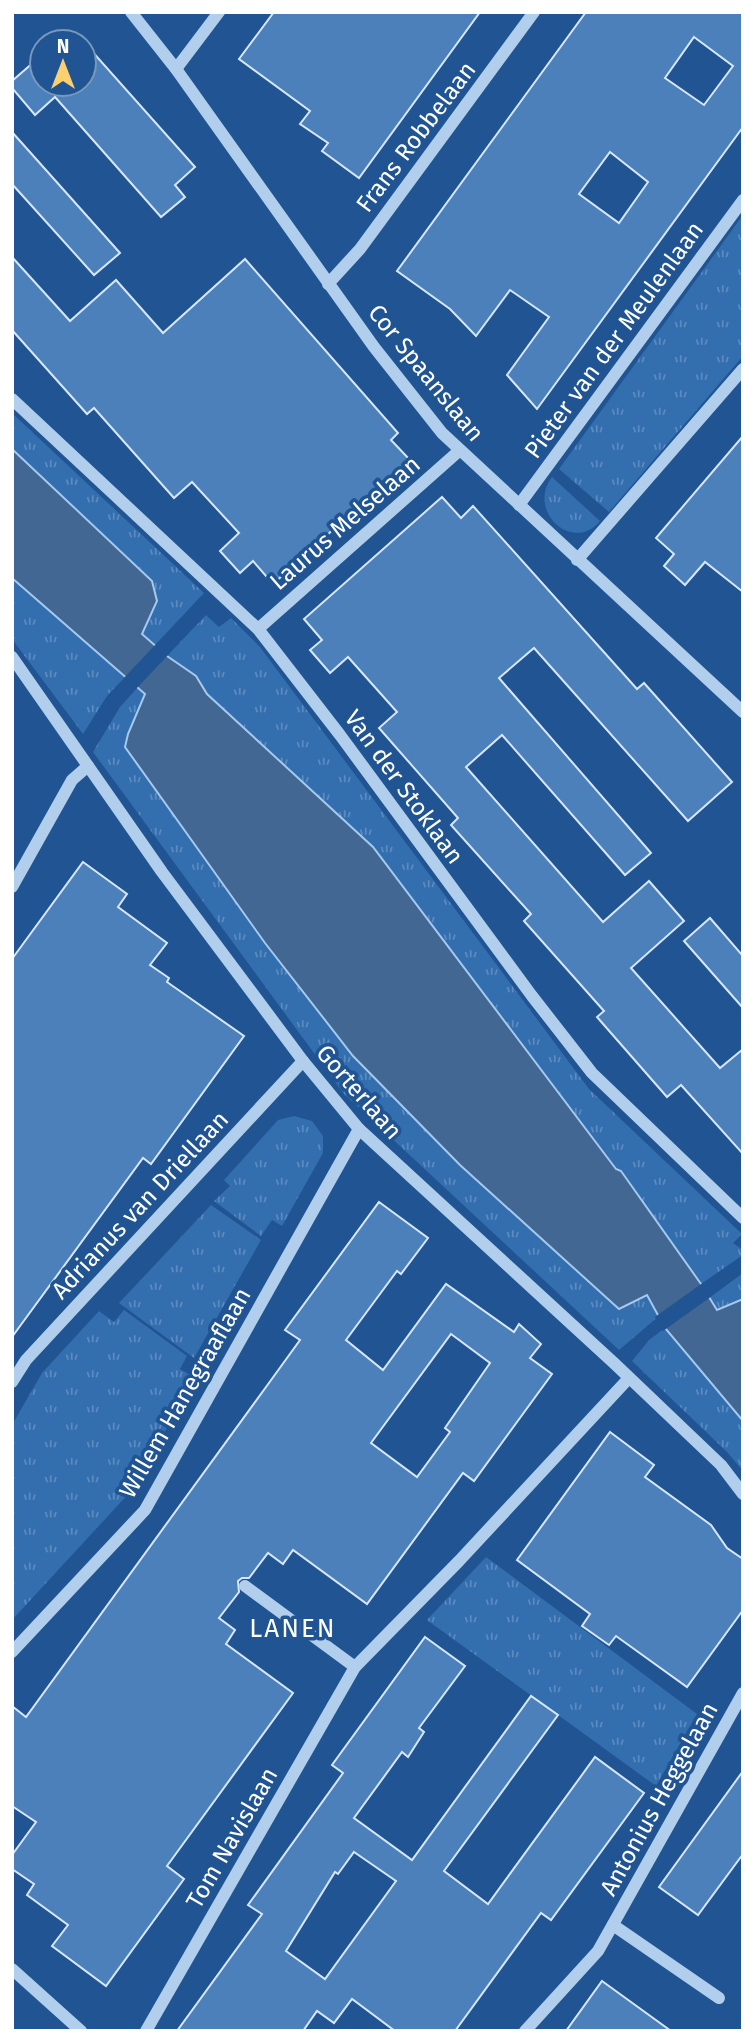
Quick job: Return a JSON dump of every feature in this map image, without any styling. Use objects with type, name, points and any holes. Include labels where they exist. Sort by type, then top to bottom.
[{"type":"street","name":"Cor Spaanslaan","points":[[131,12],[176,69],[374,347],[442,433],[743,712]]},
{"type":"street","points":[[176,69],[219,12]]},
{"type":"street","name":"Frans Robbelaan","points":[[328,284],[359,249],[534,12]]},
{"type":"street","name":"Pieter van der Meulenlaan","points":[[519,505],[743,200]]},
{"type":"street","points":[[577,560],[743,369]]},
{"type":"street","name":"Van der Stoklaan","points":[[12,399],[258,629],[592,1073],[743,1218]]},
{"type":"street","name":"Laurus Melselaan","points":[[258,629],[460,450]]},
{"type":"street","name":"Gorterlaan","points":[[12,657],[162,872],[303,1060],[359,1129],[629,1378],[720,1465],[743,1494]]},
{"type":"street","points":[[12,887],[72,780],[88,766]]},
{"type":"street","name":"Adrianus van Driellaan","points":[[12,1382],[26,1360],[303,1060]]},
{"type":"street","name":"Willem Hanegraaflaan","points":[[12,1652],[145,1510],[359,1129]]},
{"type":"street","name":"Tom Navislaan","points":[[146,2031],[355,1667],[459,1561],[629,1378]]},
{"type":"street","points":[[245,1587],[355,1667]]},
{"type":"street","name":"Antonius Heggelaan","points":[[525,2031],[598,1951],[743,1693]]},
{"type":"street","name":"Antonius Heggelaan","points":[[613,1925],[719,1998]]},
{"type":"street","points":[[12,1969],[81,2031]]},
{"type":"green space","points":[[743,215],[743,356],[609,512],[559,469]]},
{"type":"green space","points":[[12,413],[204,593],[155,645],[142,633],[157,601],[152,581],[12,449]]},
{"type":"green space","points":[[552,477],[600,521],[589,530],[577,533],[566,531],[556,524],[545,503],[545,490]]},
{"type":"green space","points":[[12,578],[125,677],[107,696],[83,734],[12,639]]},
{"type":"green space","points":[[206,615],[219,627],[231,618],[260,647],[589,1089],[742,1234],[733,1243],[743,1250],[743,1255],[701,1284],[622,1171],[616,1169],[501,1017],[207,694],[196,676],[167,656]]},
{"type":"green space","points":[[138,687],[145,694],[125,747],[265,943],[353,1056],[460,1165],[618,1309],[647,1294],[659,1316],[619,1350],[344,1094],[93,752],[120,707]]},
{"type":"green space","points":[[294,1116],[312,1121],[323,1136],[323,1153],[282,1226],[272,1220],[261,1236],[214,1201],[230,1186],[224,1180],[278,1120]]},
{"type":"green space","points":[[211,1205],[261,1240],[194,1358],[119,1303]]},
{"type":"green space","points":[[743,1273],[743,1299],[717,1310],[709,1298]]},
{"type":"green space","points":[[124,1310],[187,1356],[180,1369],[195,1378],[132,1490],[12,1620],[12,1425],[42,1373],[99,1311],[114,1322]]},
{"type":"green space","points":[[665,1328],[743,1421],[743,1471],[727,1452],[632,1361],[649,1340]]},
{"type":"green space","points":[[486,1557],[697,1714],[656,1786],[427,1620]]},
{"type":"shaded area","points":[[12,449],[152,581],[157,601],[142,634],[196,676],[207,694],[373,847],[616,1169],[621,1171],[717,1310],[743,1299],[743,1421],[665,1328],[647,1295],[619,1309],[460,1165],[353,1056],[265,943],[125,747],[145,694],[12,578]]},
{"type":"pier","points":[[157,643],[170,653],[135,690],[123,679]]},
{"type":"pier","points":[[704,1282],[712,1296],[663,1331],[655,1317]]},
{"type":"building","points":[[274,12],[480,12],[359,178],[322,151],[328,143],[300,124],[310,111],[239,59]]},
{"type":"building","points":[[586,12],[743,12],[743,127],[537,409],[507,375],[549,317],[510,290],[476,336],[450,309],[397,271]],"holes":[[[694,37],[733,66],[704,105],[665,78]],[[610,152],[648,182],[619,223],[579,194]]]},
{"type":"building","points":[[98,58],[195,167],[175,185],[185,197],[161,217],[56,98],[98,98]]},
{"type":"building","points":[[28,67],[28,98],[54,98],[35,115],[12,88],[12,81]]},
{"type":"building","points":[[12,132],[120,253],[94,275],[12,184]]},
{"type":"building","points":[[12,257],[70,321],[116,280],[163,333],[245,259],[398,433],[391,440],[410,460],[273,584],[253,561],[240,573],[220,551],[239,533],[192,482],[174,498],[94,408],[87,414],[12,330]]},
{"type":"building","points":[[743,436],[743,592],[705,562],[685,585],[664,566],[674,554],[656,538]]},
{"type":"building","points":[[442,497],[461,518],[473,506],[637,689],[644,683],[732,782],[688,821],[534,648],[499,678],[651,853],[625,875],[502,735],[466,767],[603,922],[649,881],[684,921],[631,968],[720,1068],[743,1049],[743,1154],[681,1085],[667,1097],[597,1017],[604,1011],[524,921],[531,914],[451,825],[458,818],[379,728],[397,712],[348,657],[330,673],[310,650],[322,640],[304,619]]},
{"type":"building","points":[[83,862],[127,894],[118,907],[167,943],[150,965],[169,978],[167,982],[244,1036],[151,1164],[143,1158],[12,1337],[12,959]]},
{"type":"building","points":[[710,918],[743,956],[743,1008],[684,941]]},
{"type":"building","points":[[379,1202],[428,1238],[401,1274],[397,1271],[346,1340],[383,1370],[446,1284],[514,1332],[519,1324],[541,1344],[530,1358],[552,1374],[474,1481],[463,1473],[367,1604],[293,1550],[283,1564],[268,1553],[249,1578],[238,1581],[239,1592],[219,1618],[235,1630],[226,1644],[293,1693],[167,1866],[184,1879],[106,1986],[52,1946],[68,1925],[27,1895],[34,1884],[12,1869],[12,1855],[36,1822],[12,1806],[12,1706],[26,1717],[266,1387],[300,1340],[285,1330]],"holes":[[[451,1334],[490,1363],[445,1428],[450,1432],[417,1477],[371,1443]]]},
{"type":"building","points":[[610,1432],[654,1465],[645,1477],[711,1525],[727,1548],[743,1559],[743,1610],[687,1687],[616,1636],[609,1645],[582,1626],[590,1614],[517,1560]]},
{"type":"building","points":[[425,1637],[465,1666],[419,1728],[424,1732],[408,1757],[402,1752],[354,1818],[412,1860],[531,1696],[558,1715],[444,1871],[488,1904],[595,1757],[644,1793],[551,1920],[541,1913],[455,2031],[395,2031],[352,1999],[334,2023],[317,2011],[303,2031],[177,2031],[262,1914],[248,1905],[343,1773],[332,1765]],"holes":[[[354,1852],[396,1881],[325,1979],[286,1951],[335,1872],[338,1874]]]},
{"type":"building","points":[[743,1771],[743,1854],[698,1915],[659,1887]]},
{"type":"building","points":[[602,1981],[671,2031],[566,2031]]},
{"type":"district","name":"LANEN","points":[[293,1628]]}]
